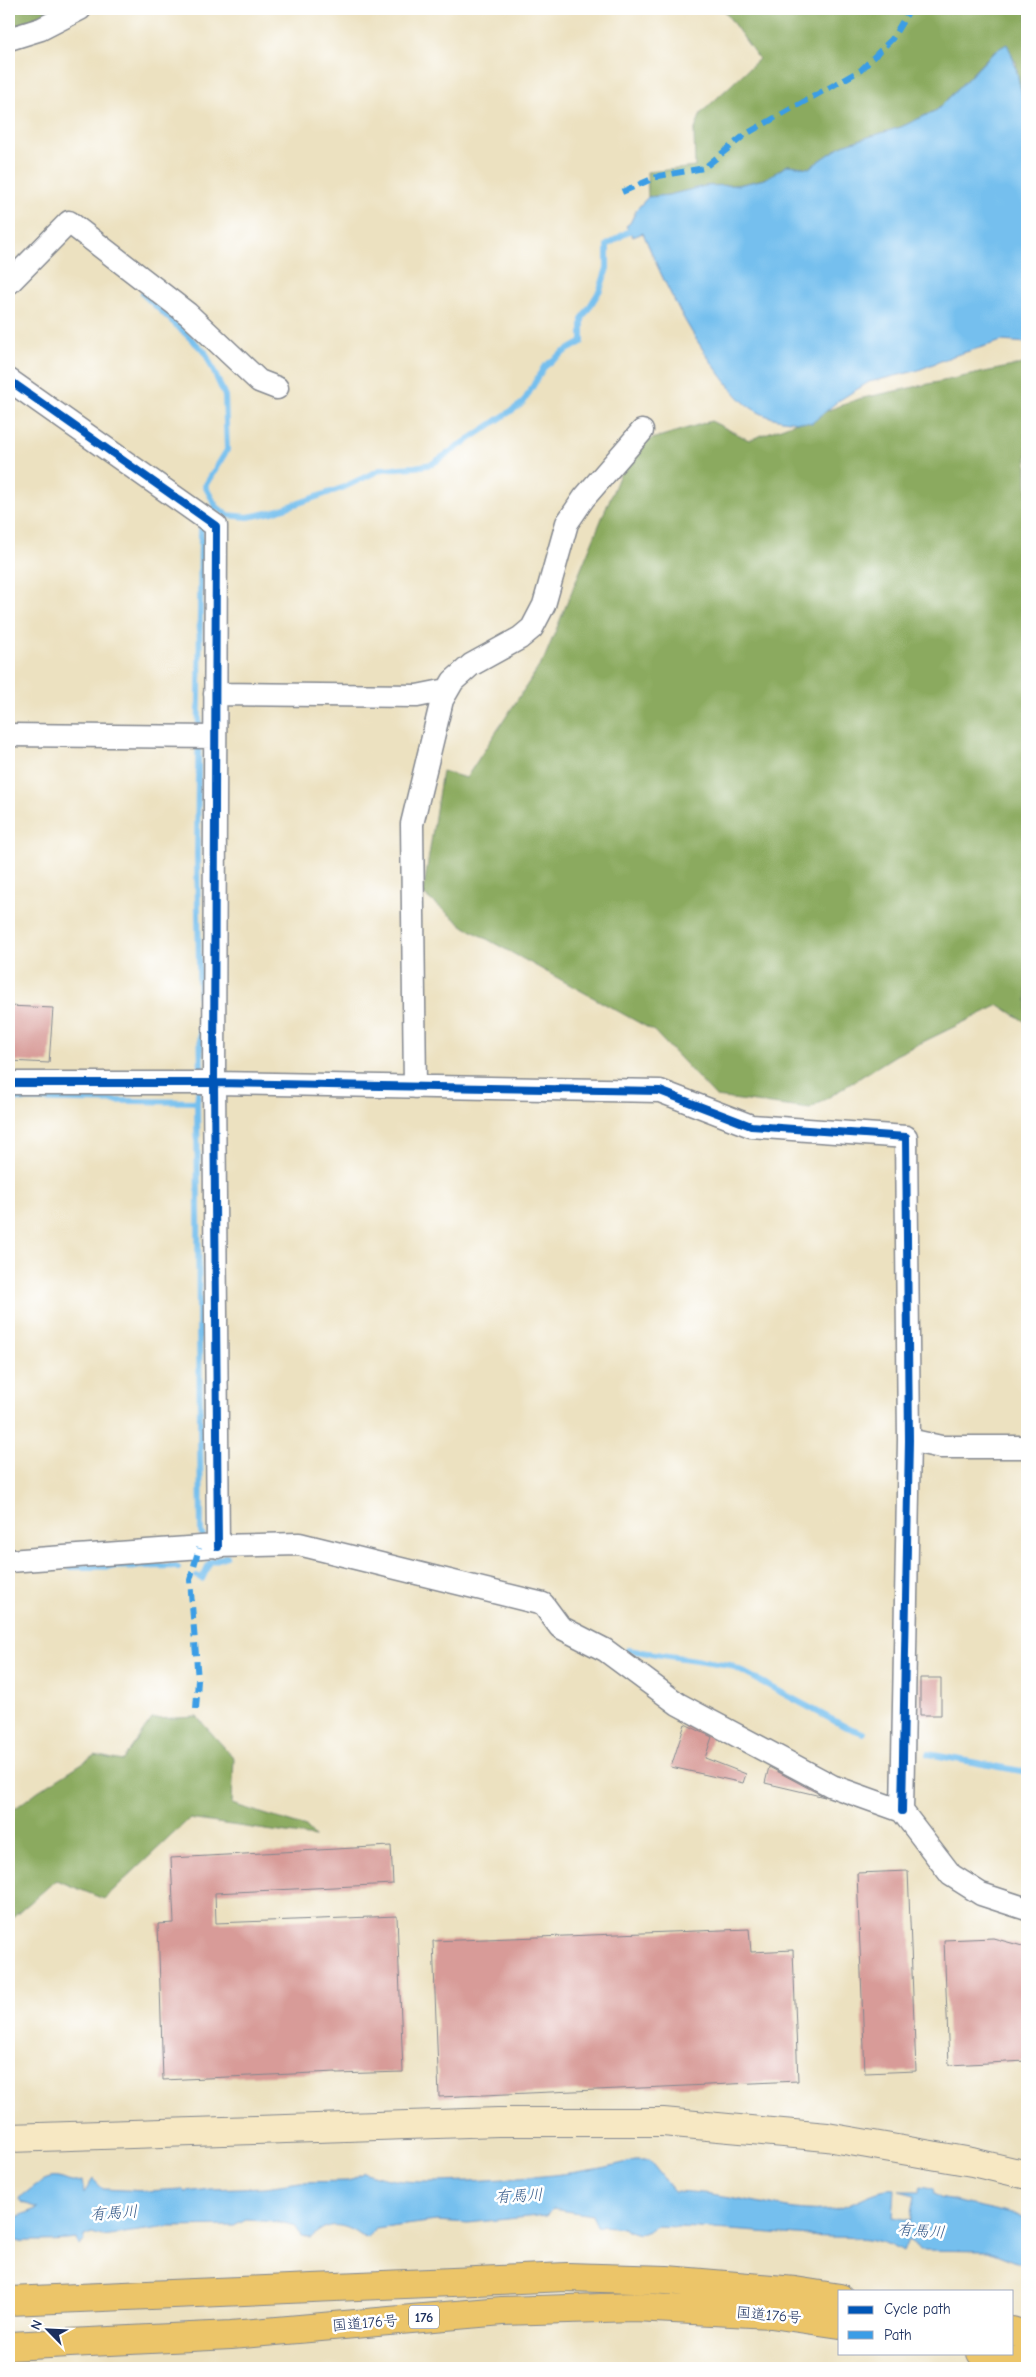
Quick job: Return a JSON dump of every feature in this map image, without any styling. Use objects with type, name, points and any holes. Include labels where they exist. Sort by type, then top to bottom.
[{"type":"highway","name":"国道176号","points":[[9,2301],[567,2276],[667,2280],[795,2291],[838,2298]]},
{"type":"highway","name":"国道176号","points":[[9,2346],[231,2334],[502,2311],[634,2307],[771,2314],[838,2324]]},
{"type":"highway","points":[[1014,2332],[1027,2336]]},
{"type":"highway","points":[[985,2354],[1027,2364]]},
{"type":"street","points":[[9,39],[41,28],[80,9]]},
{"type":"street","points":[[9,283],[69,222],[188,314],[259,381],[277,388]]},
{"type":"street","points":[[9,380],[216,526],[213,1547]]},
{"type":"street","points":[[416,1087],[412,824],[442,700],[453,681],[471,665],[520,638],[532,628],[544,605],[567,523],[584,498],[642,431]]},
{"type":"street","points":[[215,694],[417,696],[447,690]]},
{"type":"street","points":[[9,734],[215,737]]},
{"type":"street","points":[[9,1083],[214,1083],[660,1091],[751,1126],[906,1137],[909,1440],[902,1811]]},
{"type":"street","points":[[909,1440],[941,1447],[1027,1447]]},
{"type":"street","points":[[9,1561],[213,1547],[299,1544],[543,1604],[560,1627],[605,1650],[678,1704],[832,1786],[902,1811],[951,1875],[981,1894],[1027,1909]]},
{"type":"street","points":[[9,2138],[498,2122],[663,2122],[826,2137],[972,2162],[1027,2176]]},
{"type":"green space","points":[[9,9],[48,9],[9,42]]},
{"type":"green space","points":[[723,9],[1027,9],[1027,109],[1019,91],[1016,61],[994,51],[937,110],[901,127],[843,145],[809,168],[788,165],[765,179],[738,185],[705,186],[669,195],[648,197],[647,172],[695,167],[694,132],[701,113],[759,59]]},
{"type":"green space","points":[[1027,363],[1027,1023],[999,1005],[896,1055],[810,1109],[716,1097],[654,1031],[465,927],[423,894],[442,771],[466,778],[544,659],[632,445],[711,421],[749,440],[858,399]]},
{"type":"green space","points":[[197,1717],[234,1758],[232,1804],[306,1827],[315,1837],[189,1819],[104,1899],[56,1880],[9,1921],[9,1813],[38,1791],[95,1755],[122,1761],[152,1719]]},
{"type":"water","points":[[1007,44],[1014,61],[1027,109],[1027,343],[1002,341],[953,356],[916,371],[869,382],[838,401],[812,423],[772,418],[757,412],[728,385],[695,338],[667,286],[643,233],[633,237],[626,226],[630,223],[637,209],[648,197],[669,195],[705,186],[738,185],[765,179],[788,165],[809,168],[843,145],[901,127],[937,110],[995,51]]},
{"type":"water","name":"有馬川","points":[[635,2160],[649,2160],[674,2191],[719,2195],[796,2209],[835,2209],[879,2192],[895,2190],[893,2217],[910,2220],[914,2195],[899,2191],[919,2191],[921,2186],[933,2188],[934,2194],[940,2198],[1027,2217],[1027,2266],[988,2251],[920,2250],[908,2240],[903,2252],[881,2242],[858,2238],[657,2226],[638,2234],[619,2227],[597,2226],[592,2215],[553,2209],[547,2215],[468,2223],[436,2221],[376,2229],[366,2238],[341,2226],[330,2226],[320,2230],[311,2238],[301,2237],[296,2226],[279,2222],[246,2220],[234,2226],[168,2227],[102,2236],[92,2233],[84,2236],[85,2241],[79,2245],[77,2239],[9,2242],[9,2220],[39,2208],[23,2203],[19,2198],[43,2181],[53,2178],[71,2182],[82,2181],[84,2193],[93,2179],[103,2189],[147,2191],[182,2189],[185,2192],[266,2187],[300,2182],[349,2181],[364,2172],[389,2179],[416,2182],[511,2179],[594,2169]]},
{"type":"building","points":[[9,1006],[53,1008],[49,1063],[9,1061]]},
{"type":"building","points":[[920,1678],[941,1678],[941,1715],[920,1715]]},
{"type":"building","points":[[685,1724],[712,1737],[705,1758],[746,1774],[743,1783],[671,1767]]},
{"type":"building","points":[[769,1767],[825,1797],[765,1783]]},
{"type":"building","points":[[391,1846],[393,1884],[215,1893],[216,1923],[397,1916],[403,2072],[336,2074],[336,2072],[163,2080],[158,1924],[174,1923],[171,1858]]},
{"type":"building","points":[[908,1871],[916,2071],[865,2073],[857,1873]]},
{"type":"building","points":[[749,1929],[751,1952],[793,1950],[798,2081],[439,2097],[433,1941]]},
{"type":"building","points":[[993,1938],[1026,1947],[1027,2061],[949,2065],[944,1940]]},
{"type":"waterway","points":[[216,506],[227,515],[248,517],[273,512],[342,488],[382,469],[432,464],[523,403],[544,367],[564,352],[582,342],[582,319],[600,290],[607,268],[607,245],[629,231]]},
{"type":"waterway","points":[[143,294],[205,352],[225,396],[227,450],[205,486],[216,506],[201,529],[197,857],[201,1072],[197,1102]]},
{"type":"waterway","points":[[9,1099],[197,1102],[201,1533],[206,1541]]},
{"type":"waterway","points":[[197,1576],[202,1579],[210,1562],[227,1556]]},
{"type":"waterway","points":[[69,1567],[174,1566],[178,1568]]},
{"type":"waterway","points":[[628,1650],[730,1665],[844,1726],[863,1733]]},
{"type":"waterway","points":[[928,1754],[1027,1772]]},
{"type":"marked path","points":[[622,192],[659,176],[704,168],[746,134],[861,70],[892,39],[910,9]]},
{"type":"marked path","points":[[196,1709],[198,1680],[190,1580],[199,1548]]},
{"type":"cycle path","points":[[9,380],[216,526],[214,1083],[218,1547]]},
{"type":"cycle path","points":[[9,1083],[214,1083],[660,1091],[751,1126],[906,1137],[909,1440],[902,1811]]}]
